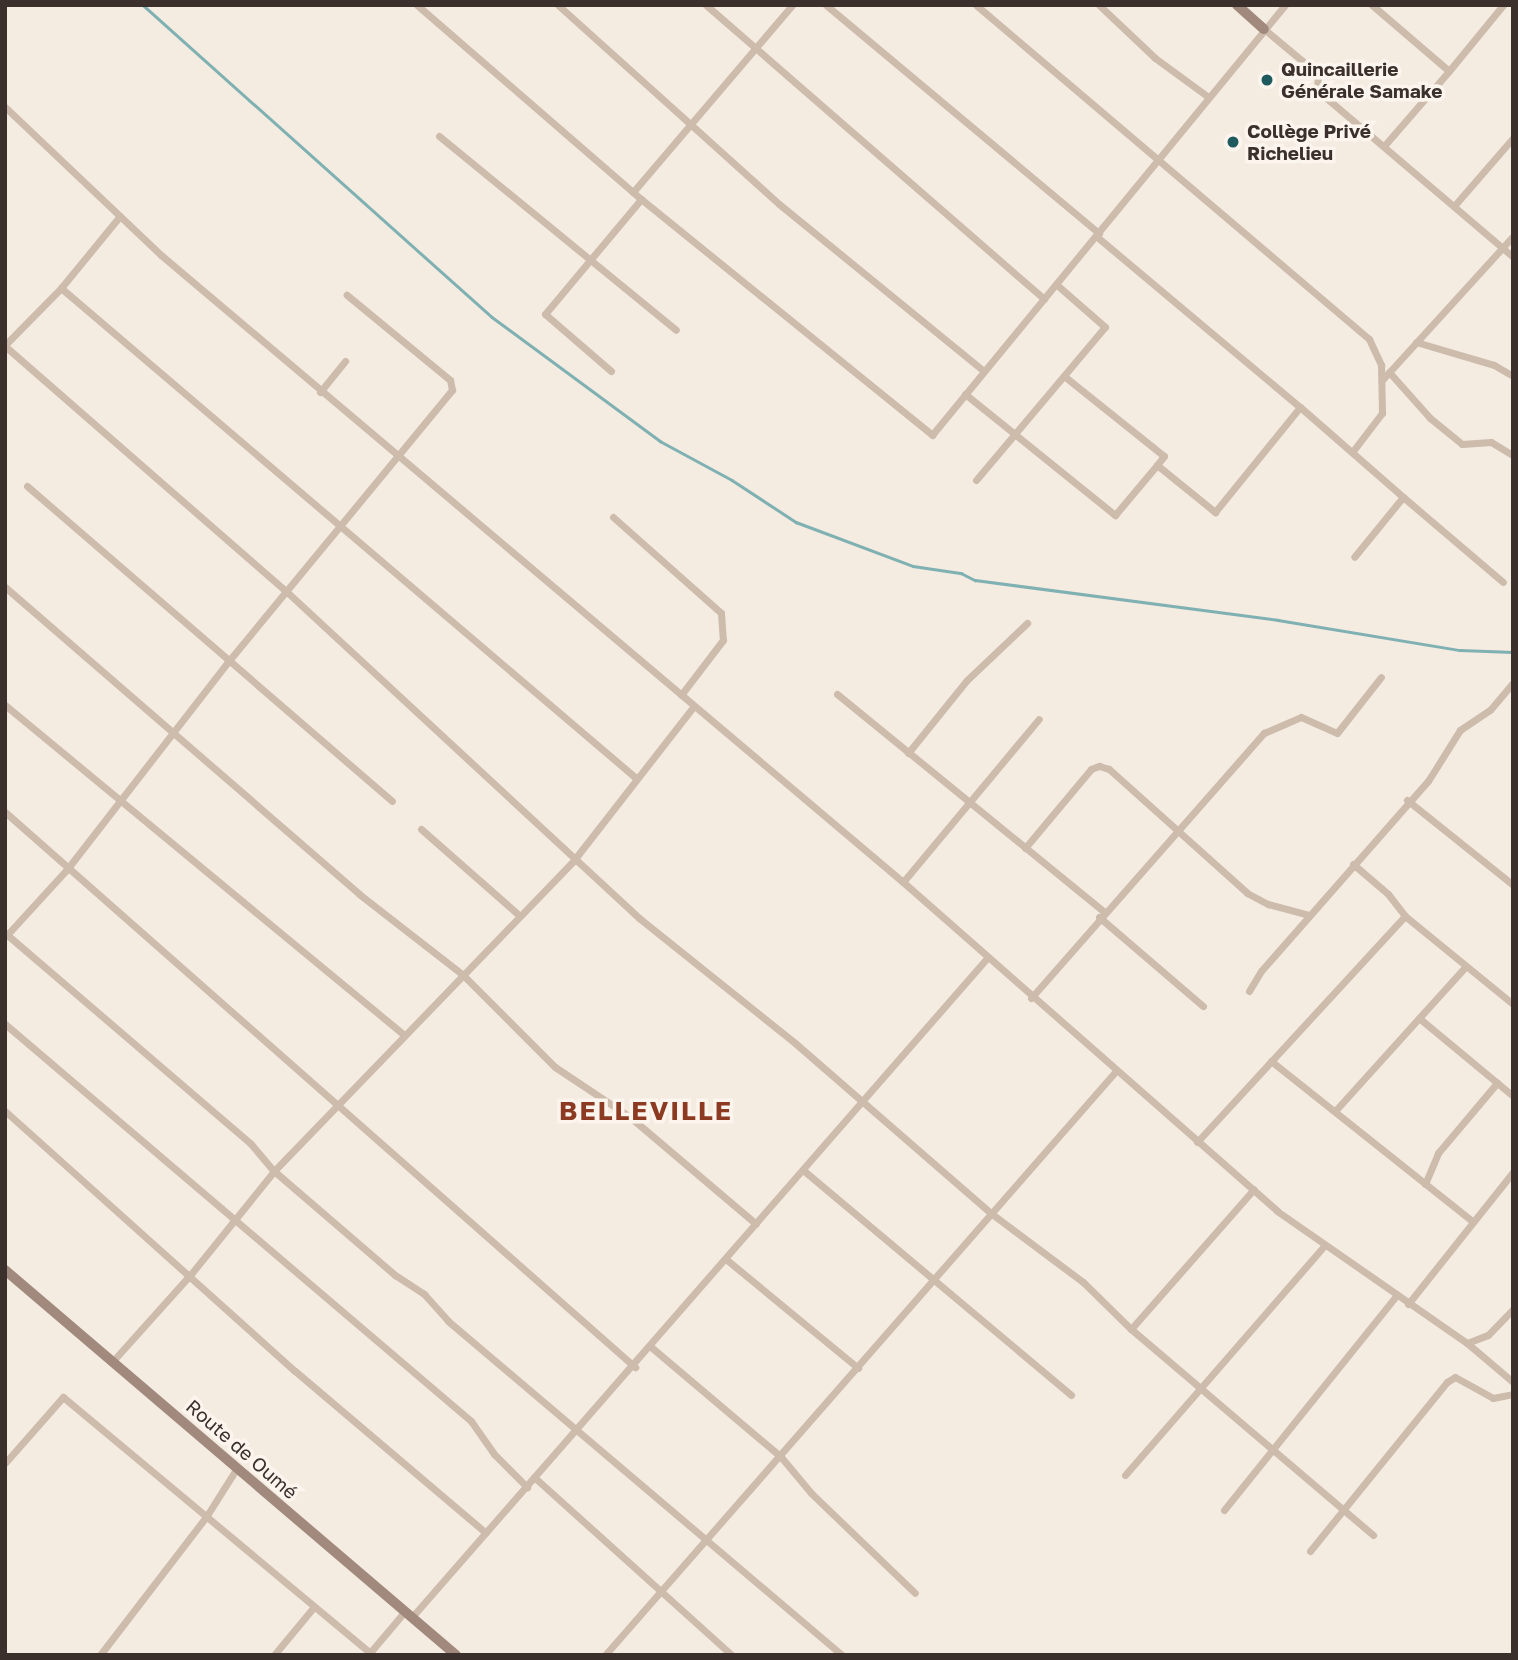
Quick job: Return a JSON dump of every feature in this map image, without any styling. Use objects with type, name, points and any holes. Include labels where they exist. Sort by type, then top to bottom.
[{"type":"street","points":[[416,5],[641,199],[932,435],[1057,285],[1157,156],[1285,5]]},
{"type":"street","points":[[558,5],[693,127],[984,371]]},
{"type":"street","points":[[706,5],[1044,299]]},
{"type":"street","points":[[633,192],[693,127],[792,5]]},
{"type":"street","points":[[827,5],[1353,451],[1503,582]]},
{"type":"street","points":[[976,5],[1157,156],[1369,339],[1383,379],[1382,413],[1353,451]]},
{"type":"street","points":[[1099,5],[1155,58],[1207,96]]},
{"type":"street","points":[[1237,5],[1318,74],[1317,90],[1513,257]]},
{"type":"street","points":[[1384,146],[1503,5]]},
{"type":"street","points":[[1375,6],[1449,71]]},
{"type":"street","points":[[5,107],[120,216],[320,392],[903,882],[1197,1142],[1324,1246],[1467,1343],[1513,1382]]},
{"type":"street","points":[[439,136],[676,330]]},
{"type":"street","points":[[1454,206],[1513,138]]},
{"type":"street","points":[[611,371],[545,314],[641,199]]},
{"type":"street","points":[[120,216],[61,288],[6,346],[287,592],[574,860],[992,1214],[1083,1282],[1131,1329],[1373,1535]]},
{"type":"street","points":[[1383,379],[1513,236]]},
{"type":"street","points":[[976,480],[1105,327],[1057,285]]},
{"type":"street","points":[[61,288],[636,778]]},
{"type":"street","points":[[347,295],[450,380],[452,390],[227,663],[68,868],[6,935],[251,1144],[274,1171],[395,1275],[424,1294],[447,1321],[842,1655]]},
{"type":"street","points":[[1416,342],[1494,365],[1513,376]]},
{"type":"street","points":[[320,392],[345,361]]},
{"type":"street","points":[[1389,372],[1430,418],[1462,444],[1491,442],[1513,455]]},
{"type":"street","points":[[965,394],[1115,515],[1164,456],[1064,376]]},
{"type":"street","points":[[1157,465],[1216,512],[1300,407]]},
{"type":"street","points":[[27,486],[227,663],[392,801]]},
{"type":"street","points":[[1354,557],[1403,497]]},
{"type":"street","points":[[613,517],[721,613],[723,640],[681,695]]},
{"type":"street","points":[[5,587],[359,894],[463,975],[555,1067],[630,1117],[756,1224]]},
{"type":"street","points":[[908,753],[967,680],[1015,630],[1027,623]]},
{"type":"street","points":[[1031,998],[1101,914],[1178,833],[1264,733],[1301,717],[1336,733],[1381,677]]},
{"type":"street","points":[[1249,991],[1309,915],[1407,800],[1428,781],[1460,730],[1490,710],[1513,683]]},
{"type":"street","points":[[836,694],[1025,848],[1203,1006]]},
{"type":"street","points":[[5,705],[403,1034]]},
{"type":"street","points":[[112,1362],[191,1274],[274,1171],[403,1034],[574,860],[694,706]]},
{"type":"street","points":[[903,882],[1039,719]]},
{"type":"street","points":[[1025,848],[1091,769],[1099,766],[1109,769],[1247,893],[1268,904],[1309,915]]},
{"type":"street","points":[[1407,800],[1512,884]]},
{"type":"street","points":[[5,812],[635,1367]]},
{"type":"street","points":[[421,829],[519,915]]},
{"type":"street","points":[[1353,864],[1388,894],[1405,916],[1513,1004]]},
{"type":"street","points":[[1197,1142],[1405,916]]},
{"type":"street","points":[[5,1463],[63,1397],[369,1654],[486,1533],[576,1429],[635,1367],[987,958]]},
{"type":"street","points":[[1335,1111],[1465,967]]},
{"type":"street","points":[[1419,1018],[1513,1096]]},
{"type":"street","points":[[5,1024],[471,1421],[494,1454],[527,1487]]},
{"type":"street","points":[[1271,1061],[1472,1221]]},
{"type":"street","points":[[610,1653],[660,1592],[781,1457],[1115,1072]]},
{"type":"street","points":[[1425,1184],[1438,1153],[1497,1083]]},
{"type":"street","points":[[5,1111],[191,1274],[295,1371],[486,1533]]},
{"type":"street","points":[[803,1170],[1070,1395]]},
{"type":"street","points":[[1408,1304],[1513,1172]]},
{"type":"street","points":[[1131,1329],[1254,1189]]},
{"type":"street","points":[[1125,1475],[1324,1246]]},
{"type":"street","points":[[727,1260],[858,1368]]},
{"type":"street","name":"Route de Oumé","points":[[5,1270],[456,1655]]},
{"type":"street","points":[[1224,1510],[1397,1295]]},
{"type":"street","points":[[1467,1343],[1488,1335],[1513,1309]]},
{"type":"street","points":[[651,1347],[781,1457],[811,1493],[915,1592]]},
{"type":"street","points":[[1310,1552],[1455,1377],[1493,1398],[1513,1394]]},
{"type":"street","points":[[100,1655],[206,1517],[237,1468]]},
{"type":"street","points":[[534,1477],[732,1655]]},
{"type":"street","points":[[274,1655],[313,1608]]},
{"type":"waterway","points":[[143,5],[492,317],[660,441],[732,480],[796,522],[913,566],[961,573],[975,580],[1278,620],[1460,650],[1513,652]]},
{"type":"place","name":"Quincaillerie Générale Samake","points":[[1267,80]]},
{"type":"place","name":"Collège Privé Richelieu","points":[[1233,142]]},
{"type":"district","name":"BELLEVILLE","points":[[646,1111]]}]
